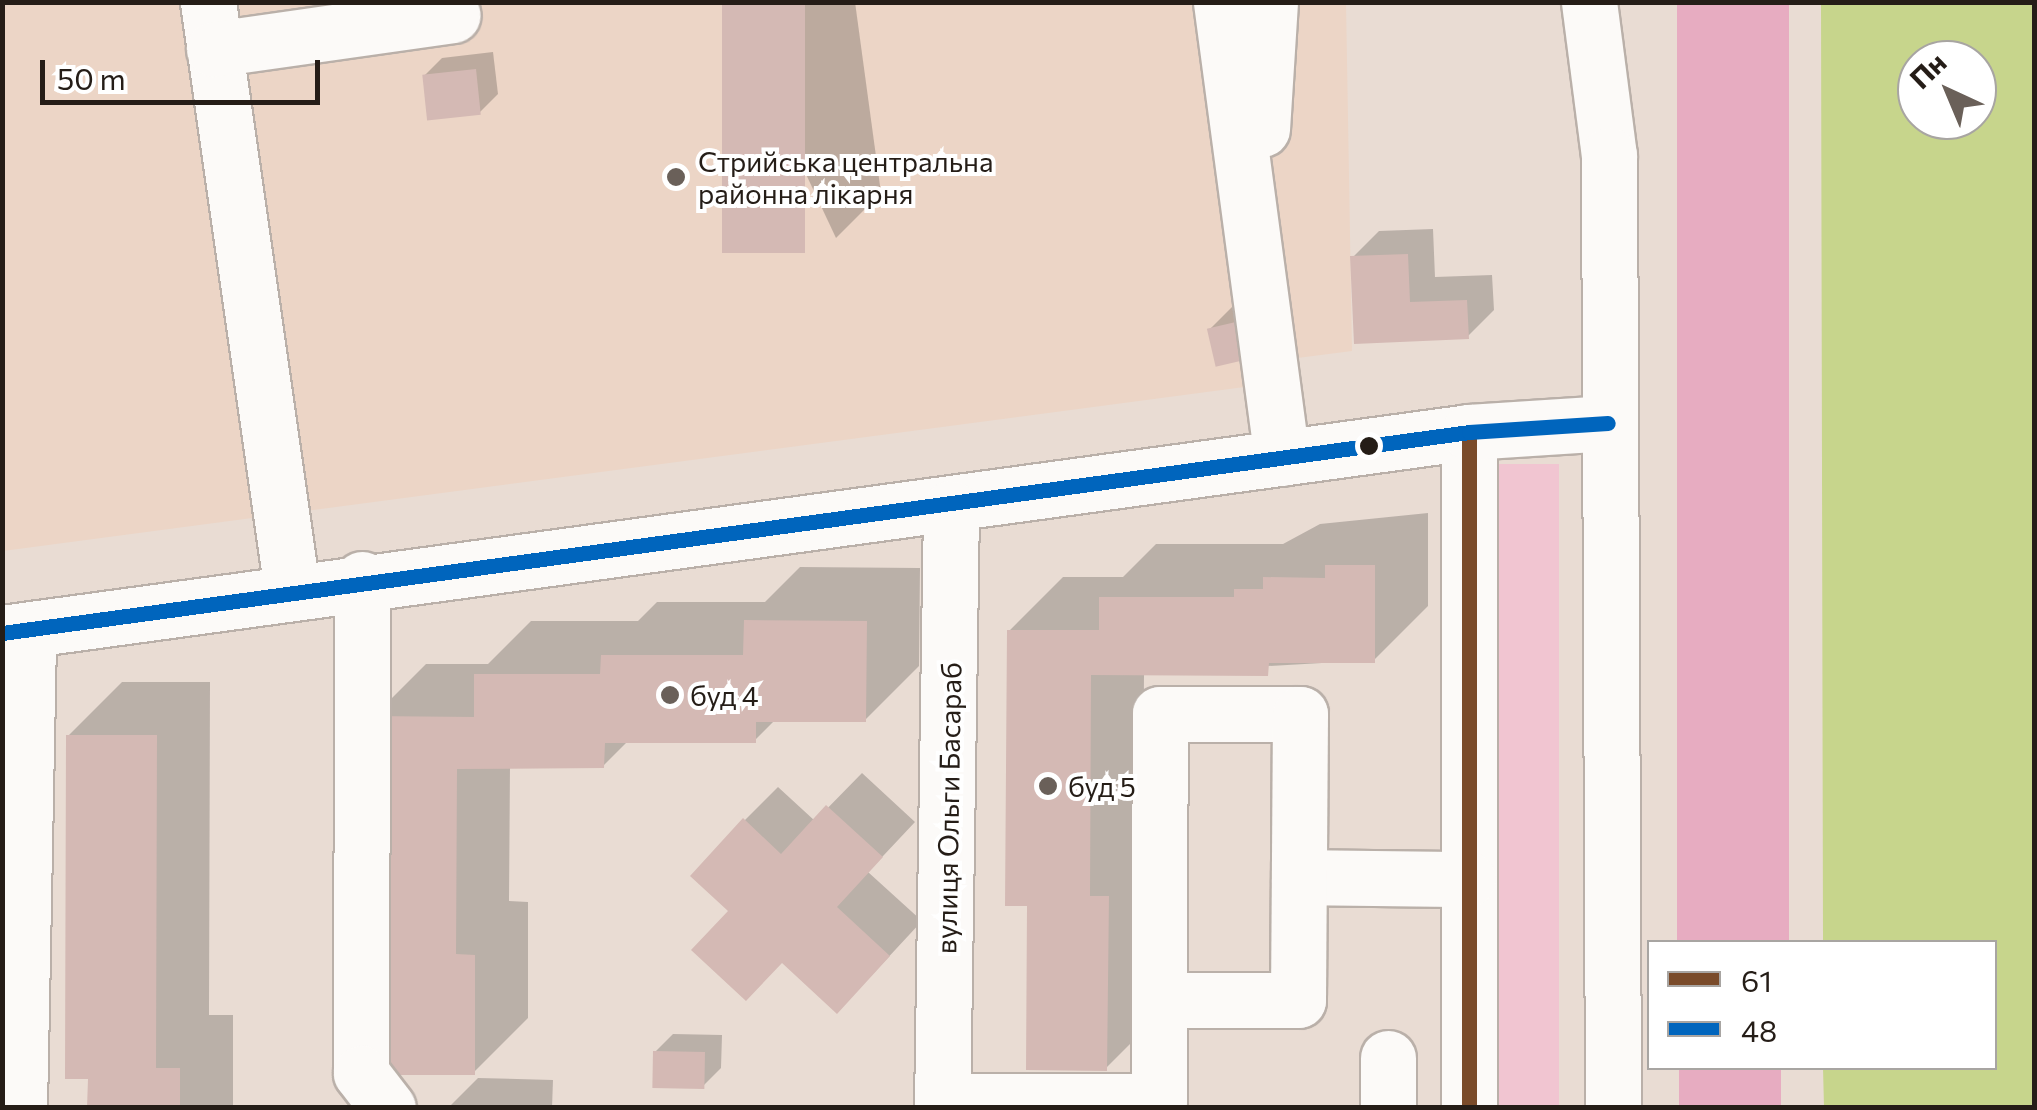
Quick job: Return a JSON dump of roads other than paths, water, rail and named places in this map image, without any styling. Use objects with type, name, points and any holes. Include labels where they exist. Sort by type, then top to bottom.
[{"type":"main road","points":[[1221,2],[1282,458]]},
{"type":"main road","points":[[1254,255],[1270,2]]},
{"type":"main road","points":[[1590,2],[1608,155],[1613,1108]]},
{"type":"main road","points":[[292,590],[211,26],[453,14]]},
{"type":"main road","points":[[20,1108],[15,632],[362,579],[951,508],[1468,432],[1608,423]]},
{"type":"main road","points":[[1468,432],[1469,1108]]},
{"type":"main road","name":"вулиця Ольги Басараб","points":[[942,1104],[951,508]]},
{"type":"main road","points":[[362,579],[361,1073],[388,1108]]},
{"type":"main road","points":[[942,1104],[1159,1102],[1160,714],[1300,714],[1298,1000],[1161,1000]]},
{"type":"main road","points":[[1299,877],[1468,879]]},
{"type":"place","name":"Стрийська центральна районна лікарня","points":[[676,177]]},
{"type":"place","name":"буд 4","points":[[670,695]]},
{"type":"place","name":"буд 5","points":[[1048,786]]}]
